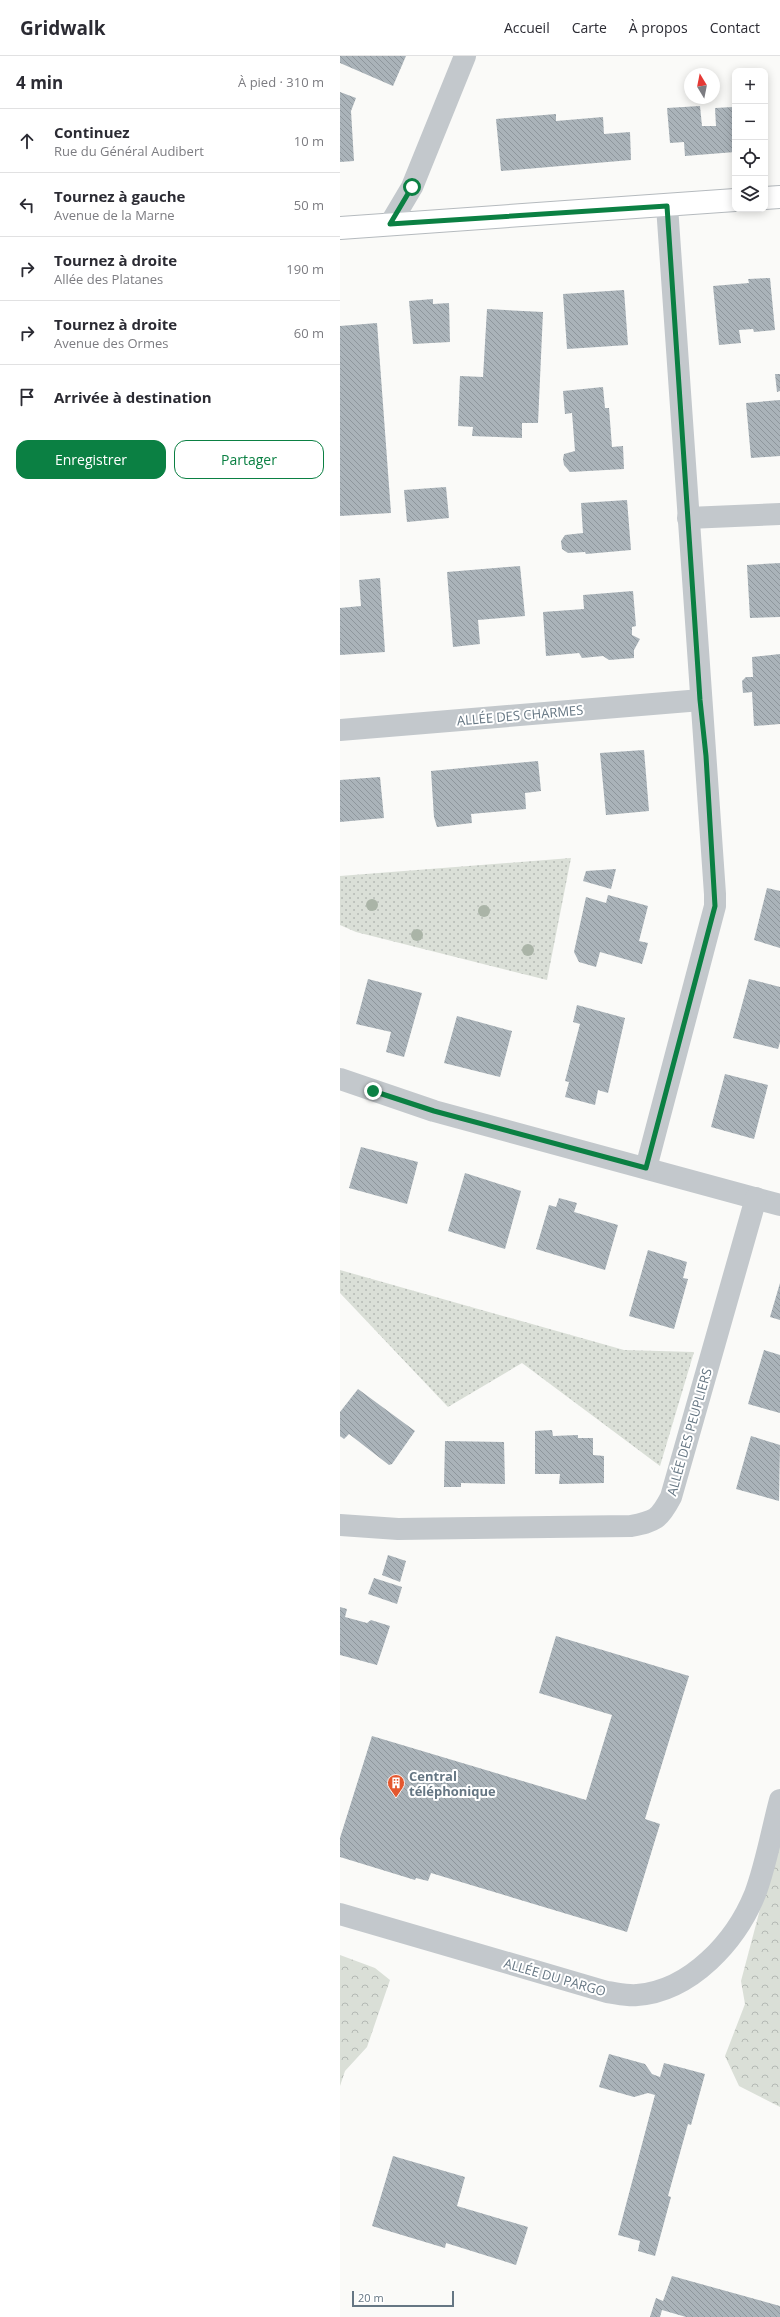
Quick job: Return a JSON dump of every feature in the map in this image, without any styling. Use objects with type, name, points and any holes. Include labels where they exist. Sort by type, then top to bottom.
[{"type":"main road","points":[[768,198],[780,197]]},
{"type":"main road","points":[[340,228],[732,200]]},
{"type":"street","points":[[390,224],[412,187],[464,56]]},
{"type":"street","points":[[646,1168],[715,906],[706,756],[700,700],[667,206]]},
{"type":"street","points":[[688,518],[780,514]]},
{"type":"street","name":"ALLÉE DES CHARMES","points":[[340,730],[700,700]]},
{"type":"street","points":[[340,1079],[434,1111],[780,1205]]},
{"type":"street","name":"ALLÉE DES PEUPLIERS","points":[[340,1525],[398,1529],[631,1526],[648,1523],[662,1514],[671,1497],[756,1198]]},
{"type":"street","name":"ALLÉE DU PARGO","points":[[340,1914],[607,1992],[637,1995],[663,1990],[694,1974],[722,1947],[741,1923],[755,1894],[780,1800]]},
{"type":"green space","points":[[571,858],[547,980],[356,932],[340,925],[340,876]]},
{"type":"green space","points":[[340,1270],[624,1350],[694,1352],[660,1466],[522,1363],[448,1407],[340,1293]]},
{"type":"green space","points":[[780,1834],[780,2107],[739,2086],[725,2056],[745,2004],[741,1981]]},
{"type":"green space","points":[[340,1955],[375,1968],[390,1980],[367,2047],[345,2071],[340,2086]]},
{"type":"building","points":[[340,56],[406,56],[393,86],[340,63]]},
{"type":"building","points":[[340,92],[356,98],[351,111],[354,161],[340,162]]},
{"type":"building","points":[[700,106],[702,126],[716,126],[715,108],[732,107],[732,152],[685,156],[684,142],[670,143],[667,108]]},
{"type":"building","points":[[556,114],[556,121],[603,117],[604,134],[630,132],[631,160],[501,171],[496,119]]},
{"type":"building","points":[[770,278],[775,330],[754,332],[753,329],[739,330],[741,343],[719,345],[713,286],[749,283],[748,279]]},
{"type":"building","points":[[624,290],[628,345],[567,349],[563,294]]},
{"type":"building","points":[[433,299],[433,304],[449,303],[450,342],[413,344],[409,301]]},
{"type":"building","points":[[487,309],[543,312],[538,423],[522,423],[522,438],[472,436],[473,427],[458,426],[460,376],[483,377]]},
{"type":"building","points":[[377,323],[391,513],[340,516],[340,326]]},
{"type":"building","points":[[775,374],[780,374],[780,391],[777,392]]},
{"type":"building","points":[[603,387],[605,408],[609,408],[612,447],[623,446],[624,469],[570,472],[564,465],[563,459],[564,454],[575,451],[572,413],[565,414],[563,391]]},
{"type":"building","points":[[780,400],[780,456],[751,458],[746,403]]},
{"type":"building","points":[[446,487],[449,518],[407,522],[404,490]]},
{"type":"building","points":[[627,500],[631,550],[586,554],[585,552],[568,553],[562,549],[561,541],[565,535],[583,533],[581,503]]},
{"type":"building","points":[[780,563],[780,617],[750,618],[747,565]]},
{"type":"building","points":[[520,566],[525,616],[478,620],[480,644],[453,647],[447,572]]},
{"type":"building","points":[[380,578],[385,652],[340,655],[340,608],[361,606],[359,580]]},
{"type":"building","points":[[633,591],[636,626],[632,627],[632,635],[640,639],[634,650],[634,658],[609,660],[603,656],[582,658],[579,653],[546,656],[543,612],[584,609],[583,595]]},
{"type":"building","points":[[780,654],[780,724],[754,726],[752,692],[743,693],[742,681],[746,677],[753,677],[752,657]]},
{"type":"building","points":[[644,750],[649,811],[606,815],[600,753]]},
{"type":"building","points":[[538,761],[541,791],[525,793],[526,809],[471,814],[472,823],[437,827],[434,817],[431,771]]},
{"type":"building","points":[[380,777],[384,818],[340,822],[340,780]]},
{"type":"building","points":[[616,869],[611,889],[583,881],[586,871]]},
{"type":"building","points":[[767,888],[780,891],[780,948],[754,940]]},
{"type":"building","points":[[608,895],[648,906],[639,941],[648,943],[642,964],[600,952],[596,967],[579,962],[574,952],[586,897],[606,903]]},
{"type":"building","points":[[368,979],[422,993],[404,1057],[386,1052],[391,1032],[356,1024]]},
{"type":"building","points":[[749,979],[780,987],[780,1042],[778,1049],[733,1038]]},
{"type":"building","points":[[577,1005],[625,1018],[608,1093],[598,1090],[595,1105],[565,1097],[569,1082],[565,1081],[580,1024],[573,1022]]},
{"type":"building","points":[[457,1016],[512,1031],[500,1077],[444,1063]]},
{"type":"building","points":[[725,1074],[768,1085],[754,1139],[711,1127]]},
{"type":"building","points":[[361,1147],[418,1162],[407,1204],[349,1188]]},
{"type":"building","points":[[465,1173],[521,1191],[505,1249],[448,1231]]},
{"type":"building","points":[[559,1198],[577,1203],[574,1212],[618,1225],[605,1270],[536,1249],[549,1205],[556,1207]]},
{"type":"building","points":[[648,1250],[687,1262],[683,1278],[688,1279],[674,1329],[629,1316]]},
{"type":"building","points":[[780,1283],[780,1320],[770,1317]]},
{"type":"building","points":[[764,1350],[780,1355],[780,1413],[748,1404]]},
{"type":"building","points":[[358,1389],[415,1431],[392,1464],[389,1465],[349,1434],[344,1439],[340,1436],[340,1412]]},
{"type":"building","points":[[552,1430],[553,1436],[578,1435],[578,1438],[593,1438],[593,1455],[604,1456],[604,1483],[559,1484],[560,1474],[535,1474],[535,1431]]},
{"type":"building","points":[[751,1436],[780,1445],[779,1501],[736,1489]]},
{"type":"building","points":[[445,1441],[504,1442],[505,1484],[461,1483],[461,1487],[444,1487]]},
{"type":"building","points":[[388,1555],[406,1561],[400,1582],[382,1575]]},
{"type":"building","points":[[374,1578],[402,1587],[397,1604],[368,1594]]},
{"type":"building","points":[[340,1607],[347,1609],[345,1617],[367,1623],[371,1620],[390,1626],[377,1665],[340,1655]]},
{"type":"building","points":[[556,1636],[689,1676],[645,1819],[660,1824],[627,1932],[431,1873],[428,1881],[416,1878],[415,1880],[340,1857],[340,1838],[372,1736],[586,1800],[612,1715],[539,1693]]},
{"type":"building","points":[[609,2054],[645,2064],[652,2074],[660,2077],[664,2063],[705,2074],[691,2125],[688,2124],[668,2196],[671,2197],[655,2256],[638,2251],[640,2241],[618,2235],[655,2095],[648,2093],[634,2097],[599,2087]]},
{"type":"building","points":[[393,2156],[465,2177],[457,2206],[528,2227],[516,2265],[446,2243],[445,2248],[372,2226]]},
{"type":"building","points":[[672,2276],[780,2306],[780,2317],[686,2317],[662,2310],[660,2317],[650,2317],[656,2298],[663,2301]]},
{"type":"place","name":"Central téléphonique","points":[[396,1798]]},
{"type":"route","points":[[373,1091],[434,1111],[646,1168],[715,906],[706,756],[700,700],[667,206],[390,224],[412,187]]}]
